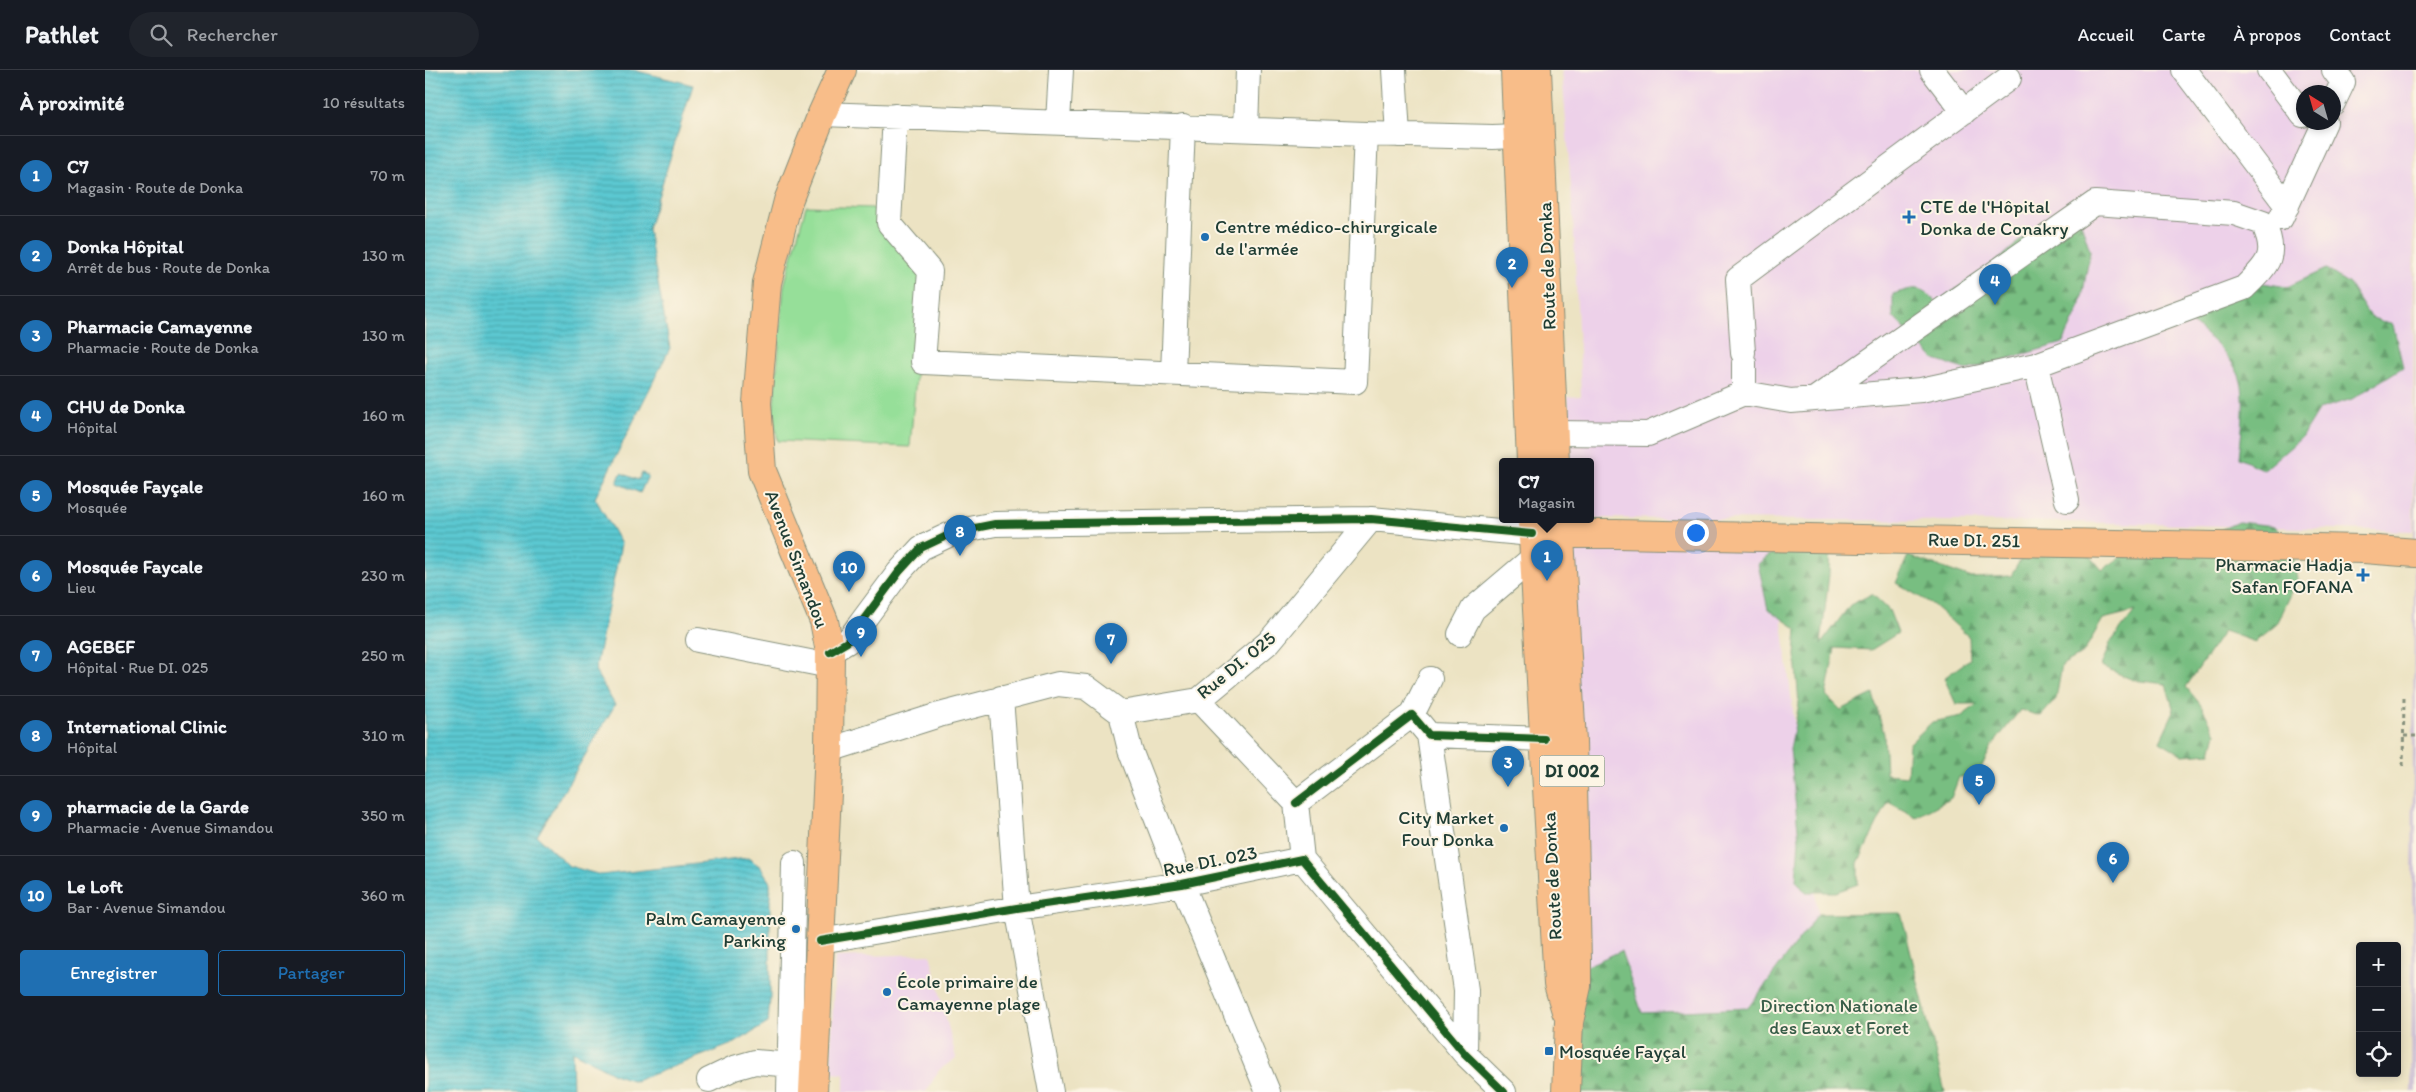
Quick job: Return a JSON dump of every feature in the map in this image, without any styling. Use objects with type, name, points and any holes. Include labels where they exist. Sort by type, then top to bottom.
[{"type":"main road","name":"Avenue Simandou","points":[[805,1075],[820,940],[829,750],[830,659],[824,621],[762,470],[757,403],[767,283],[788,201],[821,114],[842,70]]},
{"type":"main road","name":"Route de Donka","points":[[1515,70],[1530,135],[1555,458]]},
{"type":"main road","name":"Route de Donka","points":[[1531,458],[1530,135],[1537,70]]},
{"type":"main road","name":"Route de Donka","points":[[1559,527],[1572,742],[1577,961],[1577,986],[1569,1022],[1567,1092]]},
{"type":"main road","name":"Rue DI. 251","points":[[1532,537],[1559,527],[2364,549],[2416,553]]},
{"type":"main road","name":"Route de Donka","points":[[1532,537],[1558,984],[1569,1022]]},
{"type":"street","points":[[1058,122],[1061,70]]},
{"type":"street","points":[[1246,128],[1248,70]]},
{"type":"street","points":[[1394,70],[1398,135]]},
{"type":"street","points":[[1932,70],[1963,112]]},
{"type":"street","points":[[2184,70],[2287,206]]},
{"type":"street","points":[[2269,70],[2296,106]]},
{"type":"street","points":[[2334,70],[2343,82],[2341,86]]},
{"type":"street","points":[[1744,392],[1738,279],[2009,78]]},
{"type":"street","points":[[821,114],[1398,135],[1530,135]]},
{"type":"street","points":[[895,116],[889,222],[930,271],[923,362],[1355,382],[1366,134]]},
{"type":"street","points":[[1173,373],[1183,126]]},
{"type":"street","points":[[1554,433],[1648,434],[1744,392],[1791,401],[1921,390],[2036,365],[2244,288],[2267,265],[2271,240],[2287,206],[2316,130]]},
{"type":"street","points":[[1815,399],[2095,204],[2234,213],[2263,223],[2271,240]]},
{"type":"street","points":[[2036,365],[2067,500]]},
{"type":"street","points":[[698,640],[830,659],[847,642],[899,572],[921,548],[955,532],[995,524],[1371,519],[1532,537]]},
{"type":"street","name":"Rue DI. 025","points":[[1121,713],[1199,700],[1269,642],[1371,519]]},
{"type":"street","points":[[1460,634],[1473,609],[1532,537]]},
{"type":"street","points":[[1296,803],[1413,715],[1430,679]]},
{"type":"street","points":[[829,750],[1001,698],[1057,684],[1086,687],[1121,713],[1130,750],[1182,884],[1268,1092]]},
{"type":"street","points":[[1001,698],[1017,908],[1051,1092]]},
{"type":"street","points":[[1199,700],[1296,803],[1302,860],[1465,1054],[1504,1092]]},
{"type":"street","points":[[1413,715],[1429,735],[1466,990],[1465,1054]]},
{"type":"street","points":[[1429,735],[1544,739]]},
{"type":"street","name":"Rue DI. 023","points":[[820,940],[1017,908],[1182,884],[1302,860]]},
{"type":"street","points":[[789,1092],[805,1075],[793,863]]},
{"type":"street","points":[[709,1080],[734,1068],[755,1062],[805,1075]]},
{"type":"path","points":[[2403,766],[2404,697]]},
{"type":"path","points":[[2404,736],[2416,736]]},
{"type":"shaded area","points":[[1562,70],[2414,70],[2413,531],[2072,522],[1594,518],[1594,458],[1571,458],[1568,397],[1581,396],[1573,214]]},
{"type":"shaded area","points":[[2416,203],[2416,1092],[2411,1092]]},
{"type":"shaded area","points":[[1583,538],[1772,540],[1818,914],[1748,1008],[1642,1013],[1621,951],[1570,973],[1564,962],[1549,558]]},
{"type":"shaded area","name":"École primaire de Camayenne plage","points":[[930,954],[956,1058],[939,1070],[926,1092],[844,1092],[844,1074],[830,1073],[835,957]]},
{"type":"green space","points":[[806,206],[873,208],[924,282],[910,447],[778,441],[773,415],[784,286]]},
{"type":"green space","points":[[2067,207],[2079,216],[2090,251],[2081,304],[2063,343],[1967,370],[1935,360],[1893,317],[1893,294],[1917,289],[1926,293],[1937,302],[2003,256],[2034,228]]},
{"type":"green space","points":[[2326,269],[2349,284],[2370,317],[2393,325],[2403,367],[2352,399],[2319,409],[2301,438],[2264,470],[2239,458],[2243,392],[2238,373],[2223,351],[2190,321],[2206,289],[2239,279],[2287,287]]},
{"type":"green space","points":[[2238,522],[2275,526],[2291,546],[2298,579],[2277,624],[2255,642],[2224,631],[2186,687],[2200,704],[2216,733],[2211,753],[2183,755],[2160,741],[2174,711],[2166,684],[2133,680],[2101,666],[2110,643],[2135,611],[2103,619],[2083,653],[2062,665],[2056,699],[2041,716],[2020,710],[1992,746],[1977,776],[1959,777],[1951,798],[1916,817],[1888,802],[1858,863],[1858,884],[1836,892],[1805,892],[1796,880],[1799,840],[1790,749],[1799,704],[1795,655],[1797,629],[1768,609],[1758,564],[1797,533],[1830,536],[1829,574],[1821,644],[1850,605],[1872,594],[1889,610],[1898,633],[1871,650],[1835,648],[1826,695],[1841,710],[1873,694],[1884,734],[1886,774],[1907,776],[1909,744],[1932,722],[1962,716],[1978,704],[1956,704],[1944,678],[1970,659],[1969,637],[1932,604],[1896,583],[1908,556],[1972,578],[2011,576],[2022,557],[2080,543],[2102,570],[2139,545],[2183,547]]},
{"type":"green space","name":"Direction Nationale des Eaux et Foret","points":[[1901,913],[1945,1092],[1572,1092],[1570,973],[1621,951],[1642,1013],[1748,1008],[1818,914]]},
{"type":"water","points":[[425,70],[633,70],[693,85],[648,229],[670,348],[595,498],[621,544],[595,671],[615,705],[537,836],[569,866],[601,875],[748,858],[761,867],[770,883],[770,999],[768,1023],[735,1043],[635,1081],[616,1075],[572,1051],[573,1092],[425,1092]]},
{"type":"water","points":[[621,473],[638,480],[642,473],[648,476],[640,493],[617,483]]},
{"type":"cycle path","points":[[830,652],[847,642],[899,572],[921,548],[955,532],[995,524],[1371,519],[1532,534]]},
{"type":"cycle path","points":[[1296,803],[1412,715],[1429,735],[1544,739]]},
{"type":"cycle path","points":[[820,941],[1017,908],[1182,884],[1302,859],[1465,1054],[1504,1092]]},
{"type":"place","name":"CTE de l'Hôpital Donka de Conakry","points":[[1909,217]]},
{"type":"place","name":"Centre médico-chirurgicale de l'armée","points":[[1205,237]]},
{"type":"place","name":"Donka Hôpital","points":[[1512,288]]},
{"type":"place","name":"CHU de Donka","points":[[1995,305]]},
{"type":"place","name":"International Clinic","points":[[960,556]]},
{"type":"place","name":"Pharmacie Hadja Safan FOFANA","points":[[2363,575]]},
{"type":"place","name":"C7","points":[[1547,581]]},
{"type":"place","name":"Le Loft","points":[[849,592]]},
{"type":"place","name":"pharmacie de la Garde","points":[[861,657]]},
{"type":"place","name":"AGEBEF","points":[[1111,664]]},
{"type":"place","name":"Pharmacie Camayenne","points":[[1508,787]]},
{"type":"place","name":"Mosquée Fayçale","points":[[1979,805]]},
{"type":"place","name":"City Market Four Donka","points":[[1504,828]]},
{"type":"place","name":"Mosquée Faycale","points":[[2113,883]]},
{"type":"place","name":"Palm Camayenne Parking","points":[[796,929]]},
{"type":"place","name":"École primaire de Camayenne plage","points":[[887,992]]},
{"type":"place","name":"Mosquée Fayçal","points":[[1549,1051]]}]
